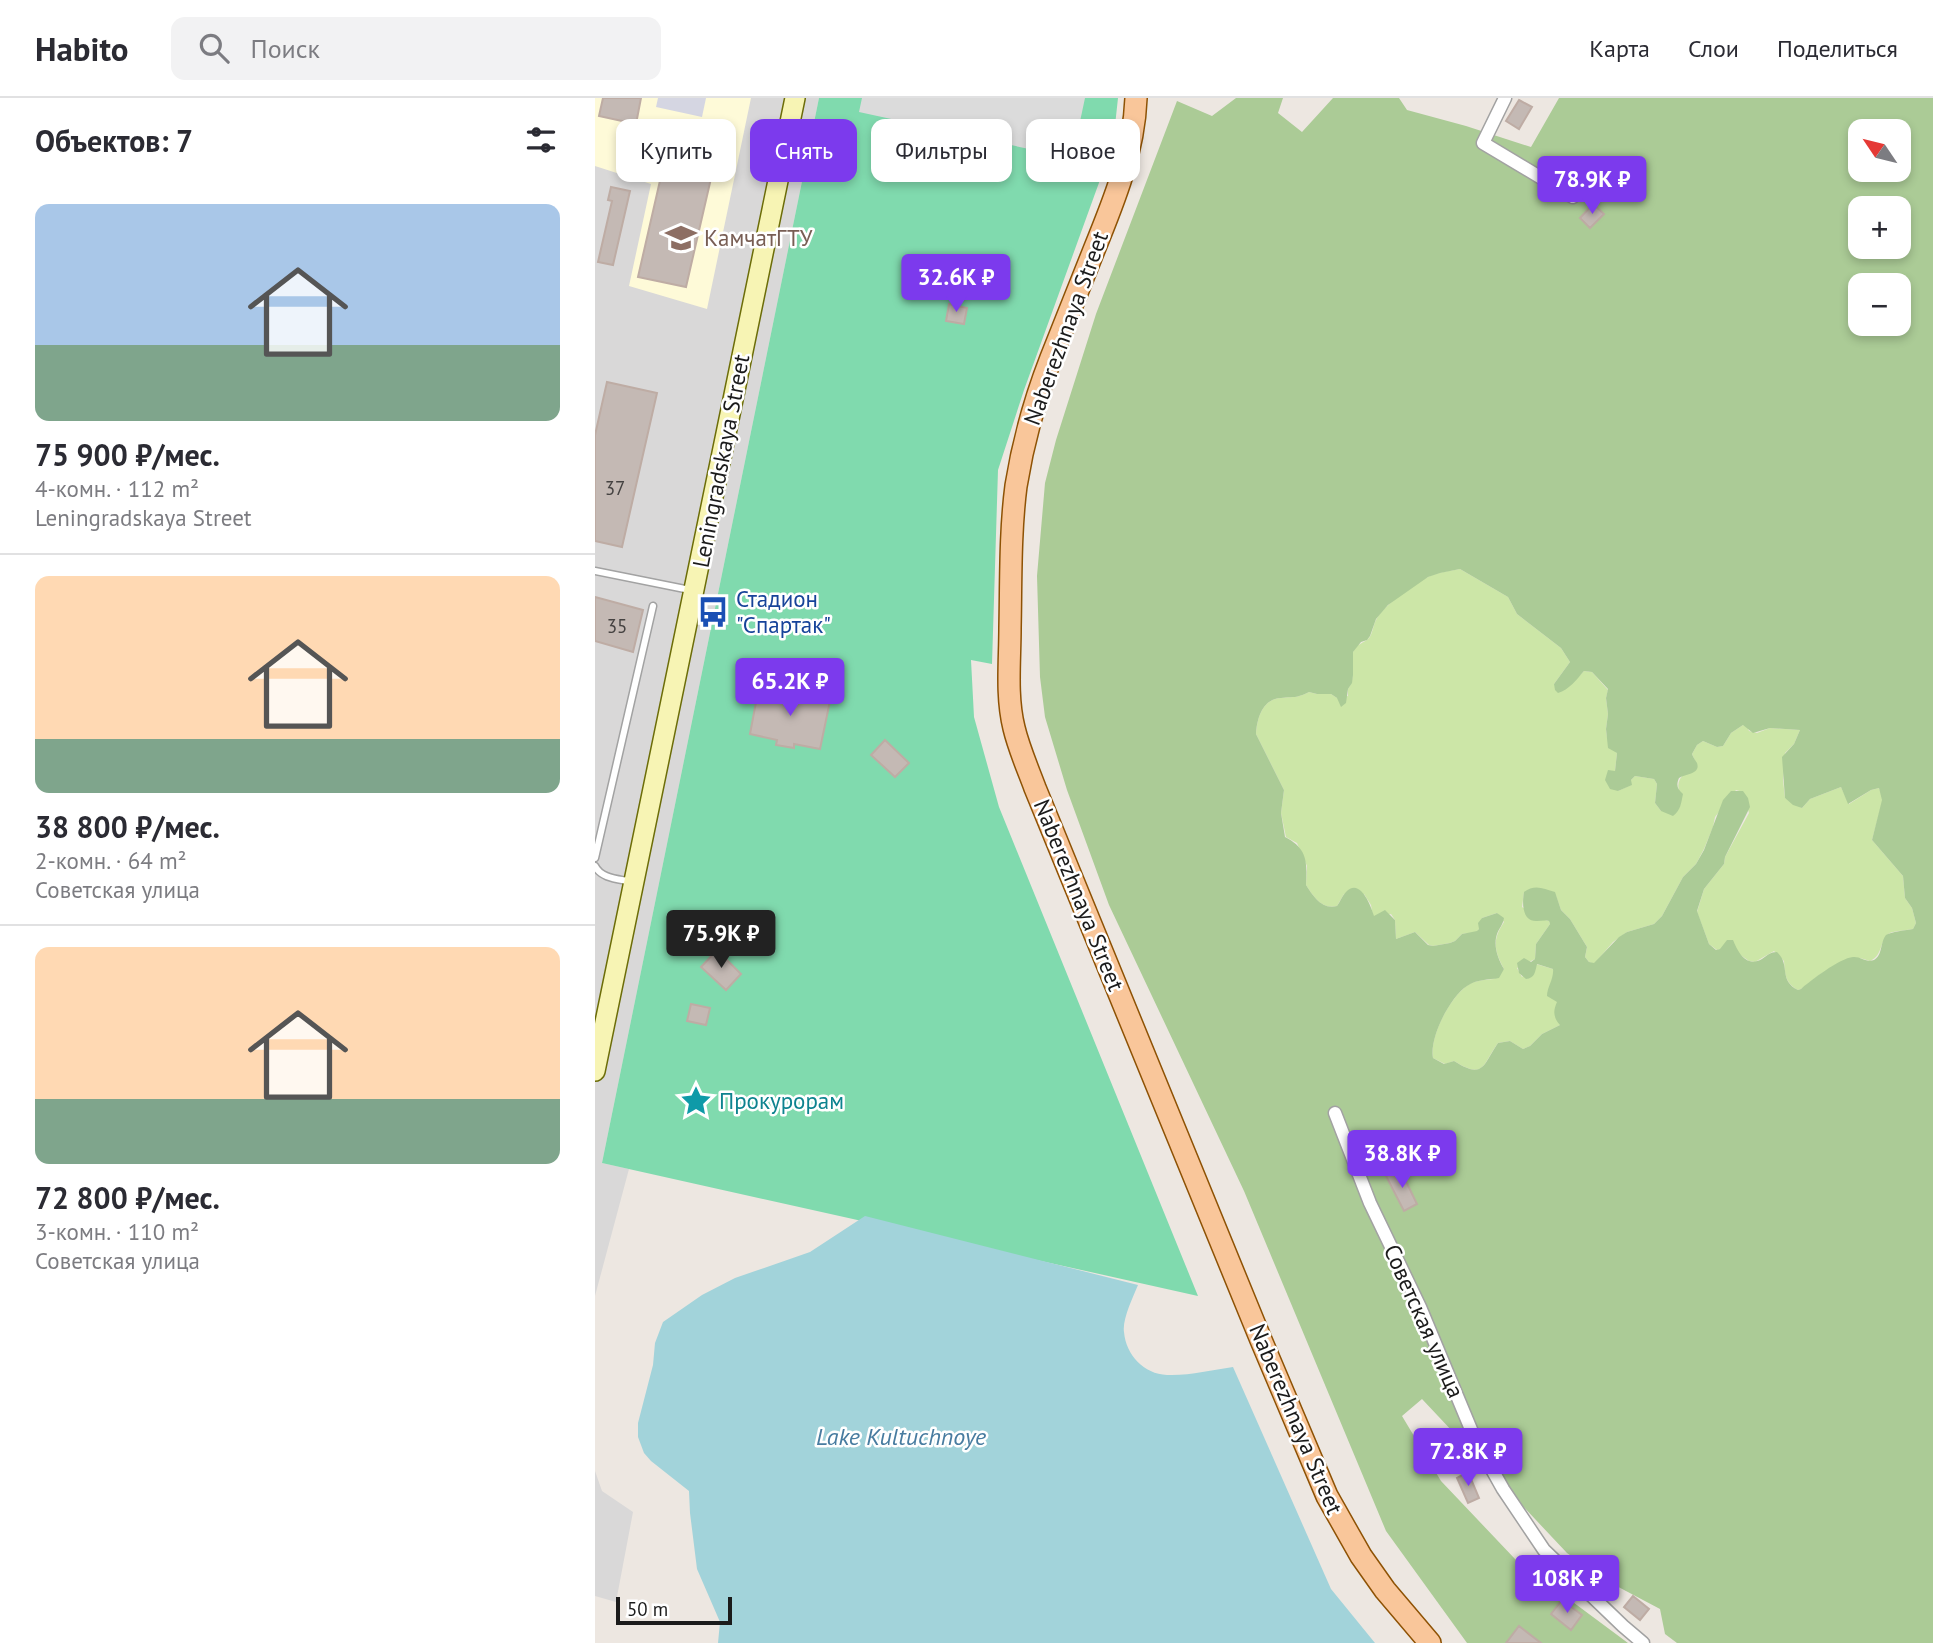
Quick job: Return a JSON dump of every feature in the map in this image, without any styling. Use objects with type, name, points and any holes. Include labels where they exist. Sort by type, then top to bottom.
[{"type":"main road","name":"Leningradskaya Street","points":[[595,1071],[795,98]]},
{"type":"main road","name":"Naberezhnaya Street","points":[[1136,98],[1133,134],[1120,183],[1039,391],[1020,463],[1013,521],[1011,586],[1010,695],[1014,728],[1035,788],[1327,1496],[1361,1556],[1385,1590],[1430,1643]]},
{"type":"street","points":[[1505,98],[1483,143],[1573,197]]},
{"type":"street","name":"Советская улица","points":[[1335,1113],[1370,1203],[1420,1307],[1475,1440],[1503,1489],[1543,1550],[1643,1643]]},
{"type":"lane","points":[[595,571],[695,591]]},
{"type":"lane","points":[[595,858],[653,606]]},
{"type":"lane","points":[[595,866],[598,872],[604,875],[634,882]]},
{"type":"shaded area","points":[[595,98],[819,98],[815,119],[750,119],[750,182],[802,182],[602,1163],[629,1169],[595,1296]]},
{"type":"shaded area","name":"КамчатГТУ","points":[[595,98],[751,98],[736,170],[736,119],[616,119],[616,173],[595,166]]},
{"type":"shaded area","points":[[658,98],[706,98],[702,117],[656,107]]},
{"type":"shaded area","points":[[862,98],[1085,98],[1081,119],[1026,119],[1026,148],[1012,145],[1012,119],[891,119],[859,112]]},
{"type":"shaded area","name":"КамчатГТУ","points":[[645,182],[733,182],[707,309],[629,286],[651,184]]},
{"type":"shaded area","points":[[595,1471],[602,1491],[633,1512],[616,1602],[595,1596]]},
{"type":"green space","points":[[819,98],[1118,98],[1116,119],[1026,119],[1026,182],[1099,182],[998,470],[992,664],[971,660],[974,717],[999,807],[1198,1296],[602,1163],[802,182],[857,182],[857,119],[815,119]]},
{"type":"green space","points":[[1236,98],[1283,98],[1278,113],[1302,132],[1333,98],[1399,98],[1407,110],[1531,147],[1559,98],[1933,98],[1933,1643],[1677,1643],[1665,1634],[1660,1609],[1609,1582],[1567,1553],[1422,1399],[1402,1416],[1441,1481],[1515,1559],[1628,1643],[1467,1643],[1386,1531],[1244,1191],[1109,905],[1067,790],[1045,717],[1040,677],[1037,576],[1045,483],[1096,314],[1177,101],[1212,116]],"holes":[[[1460,569],[1508,597],[1517,614],[1561,648],[1570,662],[1554,684],[1558,693],[1569,687],[1584,671],[1592,672],[1608,689],[1608,748],[1617,753],[1615,771],[1608,770],[1605,780],[1610,789],[1618,791],[1632,785],[1631,780],[1635,776],[1654,779],[1657,784],[1655,803],[1661,811],[1673,816],[1679,809],[1683,794],[1678,787],[1679,778],[1692,773],[1698,767],[1692,754],[1697,745],[1703,741],[1717,747],[1723,746],[1731,733],[1743,725],[1753,733],[1770,728],[1800,730],[1794,744],[1782,757],[1785,798],[1793,805],[1802,808],[1810,799],[1841,787],[1848,804],[1879,788],[1882,800],[1872,840],[1903,876],[1905,898],[1912,908],[1916,923],[1913,929],[1886,935],[1879,955],[1874,960],[1847,958],[1798,990],[1788,982],[1783,962],[1777,952],[1751,962],[1740,954],[1733,940],[1727,940],[1716,950],[1709,944],[1697,911],[1704,889],[1724,864],[1750,807],[1743,791],[1731,791],[1723,800],[1704,850],[1696,864],[1683,877],[1662,916],[1654,924],[1619,937],[1594,963],[1585,957],[1587,947],[1570,919],[1561,910],[1555,892],[1535,887],[1524,892],[1523,906],[1528,918],[1549,921],[1550,924],[1536,944],[1535,959],[1531,962],[1524,958],[1517,963],[1519,973],[1526,979],[1531,977],[1537,964],[1553,969],[1547,996],[1557,1002],[1554,1014],[1560,1025],[1542,1034],[1523,1049],[1510,1041],[1498,1043],[1482,1067],[1477,1069],[1464,1067],[1454,1061],[1444,1064],[1433,1058],[1434,1040],[1442,1019],[1460,991],[1479,981],[1499,978],[1504,969],[1496,948],[1497,934],[1504,918],[1497,913],[1482,918],[1477,931],[1462,934],[1450,943],[1433,946],[1428,945],[1415,932],[1396,939],[1395,920],[1385,910],[1374,916],[1364,895],[1356,888],[1346,892],[1337,906],[1327,906],[1318,901],[1306,885],[1306,863],[1302,851],[1285,837],[1281,813],[1284,790],[1256,734],[1262,711],[1275,699],[1309,692],[1331,694],[1337,698],[1341,707],[1346,703],[1348,689],[1352,683],[1353,652],[1370,636],[1376,619],[1388,605],[1428,577]]]},
{"type":"green space","points":[[1460,569],[1508,597],[1517,614],[1561,648],[1570,662],[1554,684],[1570,685],[1584,671],[1592,672],[1608,690],[1606,729],[1607,738],[1617,753],[1615,771],[1618,791],[1631,785],[1635,776],[1654,779],[1657,784],[1655,803],[1661,811],[1679,790],[1681,778],[1696,763],[1692,754],[1697,745],[1703,741],[1717,747],[1723,746],[1731,733],[1743,725],[1747,726],[1749,731],[1757,733],[1770,728],[1800,730],[1794,744],[1785,753],[1783,780],[1785,798],[1802,808],[1810,799],[1841,787],[1849,804],[1879,788],[1883,799],[1872,840],[1903,876],[1905,898],[1912,908],[1916,923],[1913,929],[1890,933],[1884,939],[1877,955],[1870,961],[1860,958],[1822,973],[1798,990],[1788,981],[1784,961],[1774,951],[1755,962],[1739,954],[1717,950],[1709,944],[1697,912],[1704,889],[1724,864],[1725,857],[1749,813],[1743,792],[1736,790],[1715,817],[1696,864],[1683,877],[1662,916],[1654,924],[1627,932],[1613,942],[1594,964],[1585,957],[1587,947],[1570,919],[1561,910],[1556,896],[1524,892],[1522,907],[1550,924],[1536,944],[1535,959],[1517,968],[1522,977],[1536,964],[1553,969],[1560,1025],[1542,1034],[1523,1049],[1510,1041],[1498,1043],[1482,1067],[1477,1069],[1464,1067],[1454,1061],[1445,1064],[1433,1058],[1434,1039],[1442,1018],[1454,999],[1468,985],[1494,979],[1504,969],[1498,956],[1496,940],[1504,922],[1497,913],[1482,918],[1477,932],[1462,934],[1455,941],[1433,946],[1415,932],[1396,939],[1395,920],[1391,914],[1373,917],[1371,905],[1364,894],[1344,894],[1337,906],[1332,907],[1318,901],[1306,885],[1307,866],[1297,843],[1286,837],[1281,813],[1284,790],[1256,734],[1262,711],[1275,699],[1309,692],[1331,694],[1337,698],[1348,696],[1354,649],[1369,638],[1381,612],[1422,580]]},
{"type":"water","name":"Lake Kultuchnoye","points":[[865,1216],[1138,1285],[1128,1308],[1124,1327],[1125,1340],[1132,1355],[1151,1371],[1167,1375],[1233,1367],[1331,1589],[1375,1643],[718,1643],[720,1622],[697,1569],[689,1491],[651,1461],[644,1453],[638,1437],[638,1423],[653,1365],[655,1343],[663,1322],[702,1295],[735,1278],[810,1252]]},
{"type":"building","points":[[603,98],[641,98],[637,119],[616,120],[599,116]]},
{"type":"building","points":[[1519,100],[1532,107],[1519,129],[1506,121]]},
{"type":"building","points":[[660,182],[710,182],[686,287],[638,277]]},
{"type":"building","points":[[611,187],[630,191],[613,265],[598,262],[612,201],[608,200]]},
{"type":"building","points":[[1593,204],[1604,214],[1590,228],[1580,218]]},
{"type":"building","points":[[949,304],[967,308],[964,324],[946,321]]},
{"type":"building","points":[[607,382],[657,393],[622,547],[595,541],[595,435]]},
{"type":"building","points":[[595,597],[643,610],[633,652],[595,641]]},
{"type":"building","points":[[759,686],[805,691],[804,696],[830,701],[820,749],[794,744],[794,748],[776,745],[777,740],[750,734]]},
{"type":"building","points":[[885,740],[909,763],[895,777],[871,755]]},
{"type":"building","points":[[717,950],[741,974],[726,990],[701,967]]},
{"type":"building","points":[[691,1004],[710,1008],[706,1025],[687,1021]]},
{"type":"building","points":[[1400,1169],[1417,1204],[1404,1211],[1386,1176]]},
{"type":"building","points":[[1468,1472],[1479,1498],[1468,1503],[1457,1478]]},
{"type":"building","points":[[1633,1596],[1649,1609],[1640,1620],[1624,1607]]},
{"type":"building","points":[[1562,1600],[1582,1615],[1571,1630],[1551,1614]]},
{"type":"building","points":[[1519,1626],[1541,1643],[1506,1643]]},
{"type":"place","name":"КамчатГТУ","points":[[681,238]]},
{"type":"place","name":"Стадион \"Спартак\"","points":[[713,612]]},
{"type":"place","name":"Прокурорам","points":[[696,1101]]}]
